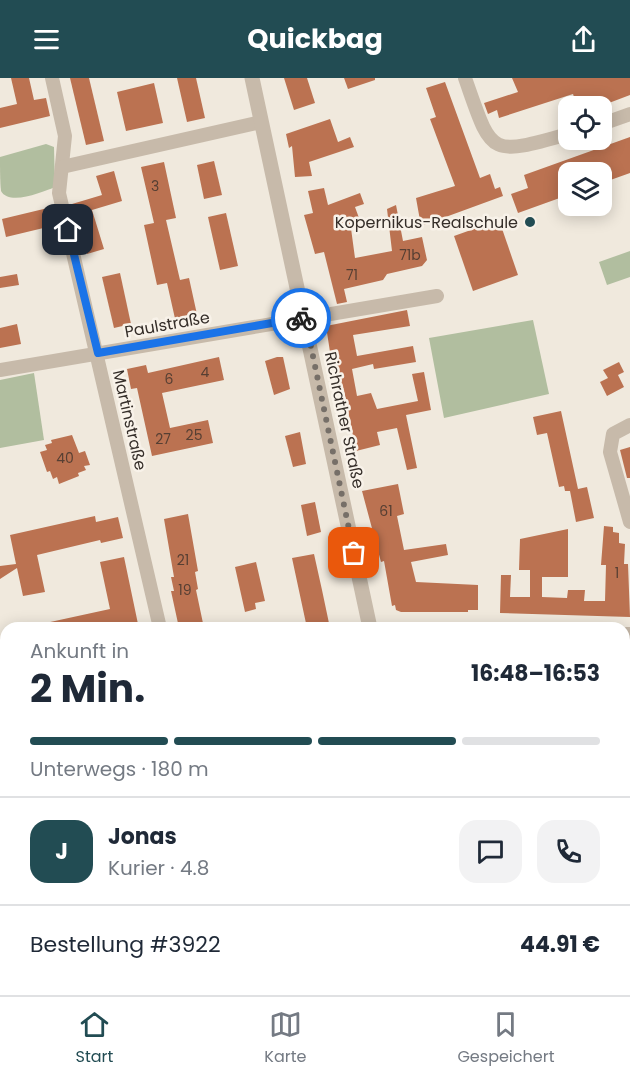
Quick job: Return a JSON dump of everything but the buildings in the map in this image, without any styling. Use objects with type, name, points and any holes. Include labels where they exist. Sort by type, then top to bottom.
[{"type":"street","name":"Martinstraße","points":[[52,78],[65,136],[59,193],[159,622]]},
{"type":"street","name":"Richrather Straße","points":[[252,78],[369,622]]},
{"type":"street","points":[[465,78],[484,131],[494,144],[510,148],[558,136]]},
{"type":"street","points":[[612,120],[630,114]]},
{"type":"street","points":[[62,167],[261,122]]},
{"type":"street","name":"Paulstraße","points":[[0,370],[437,296]]},
{"type":"street","points":[[630,425],[614,434],[610,452],[630,522]]},
{"type":"green space","points":[[46,144],[54,147],[55,187],[26,197],[5,195],[1,191],[0,157]]},
{"type":"green space","points":[[630,251],[630,277],[607,285],[599,262]]},
{"type":"green space","points":[[533,320],[549,394],[444,418],[429,338]]},
{"type":"green space","points":[[34,373],[44,440],[0,448],[0,380]]},
{"type":"way so far","points":[[301,318],[305,318],[354,553]]},
{"type":"place","name":"Kopernikus-Realschule","points":[[530,222]]},
{"type":"route","points":[[68,230],[98,353],[301,318]]}]
